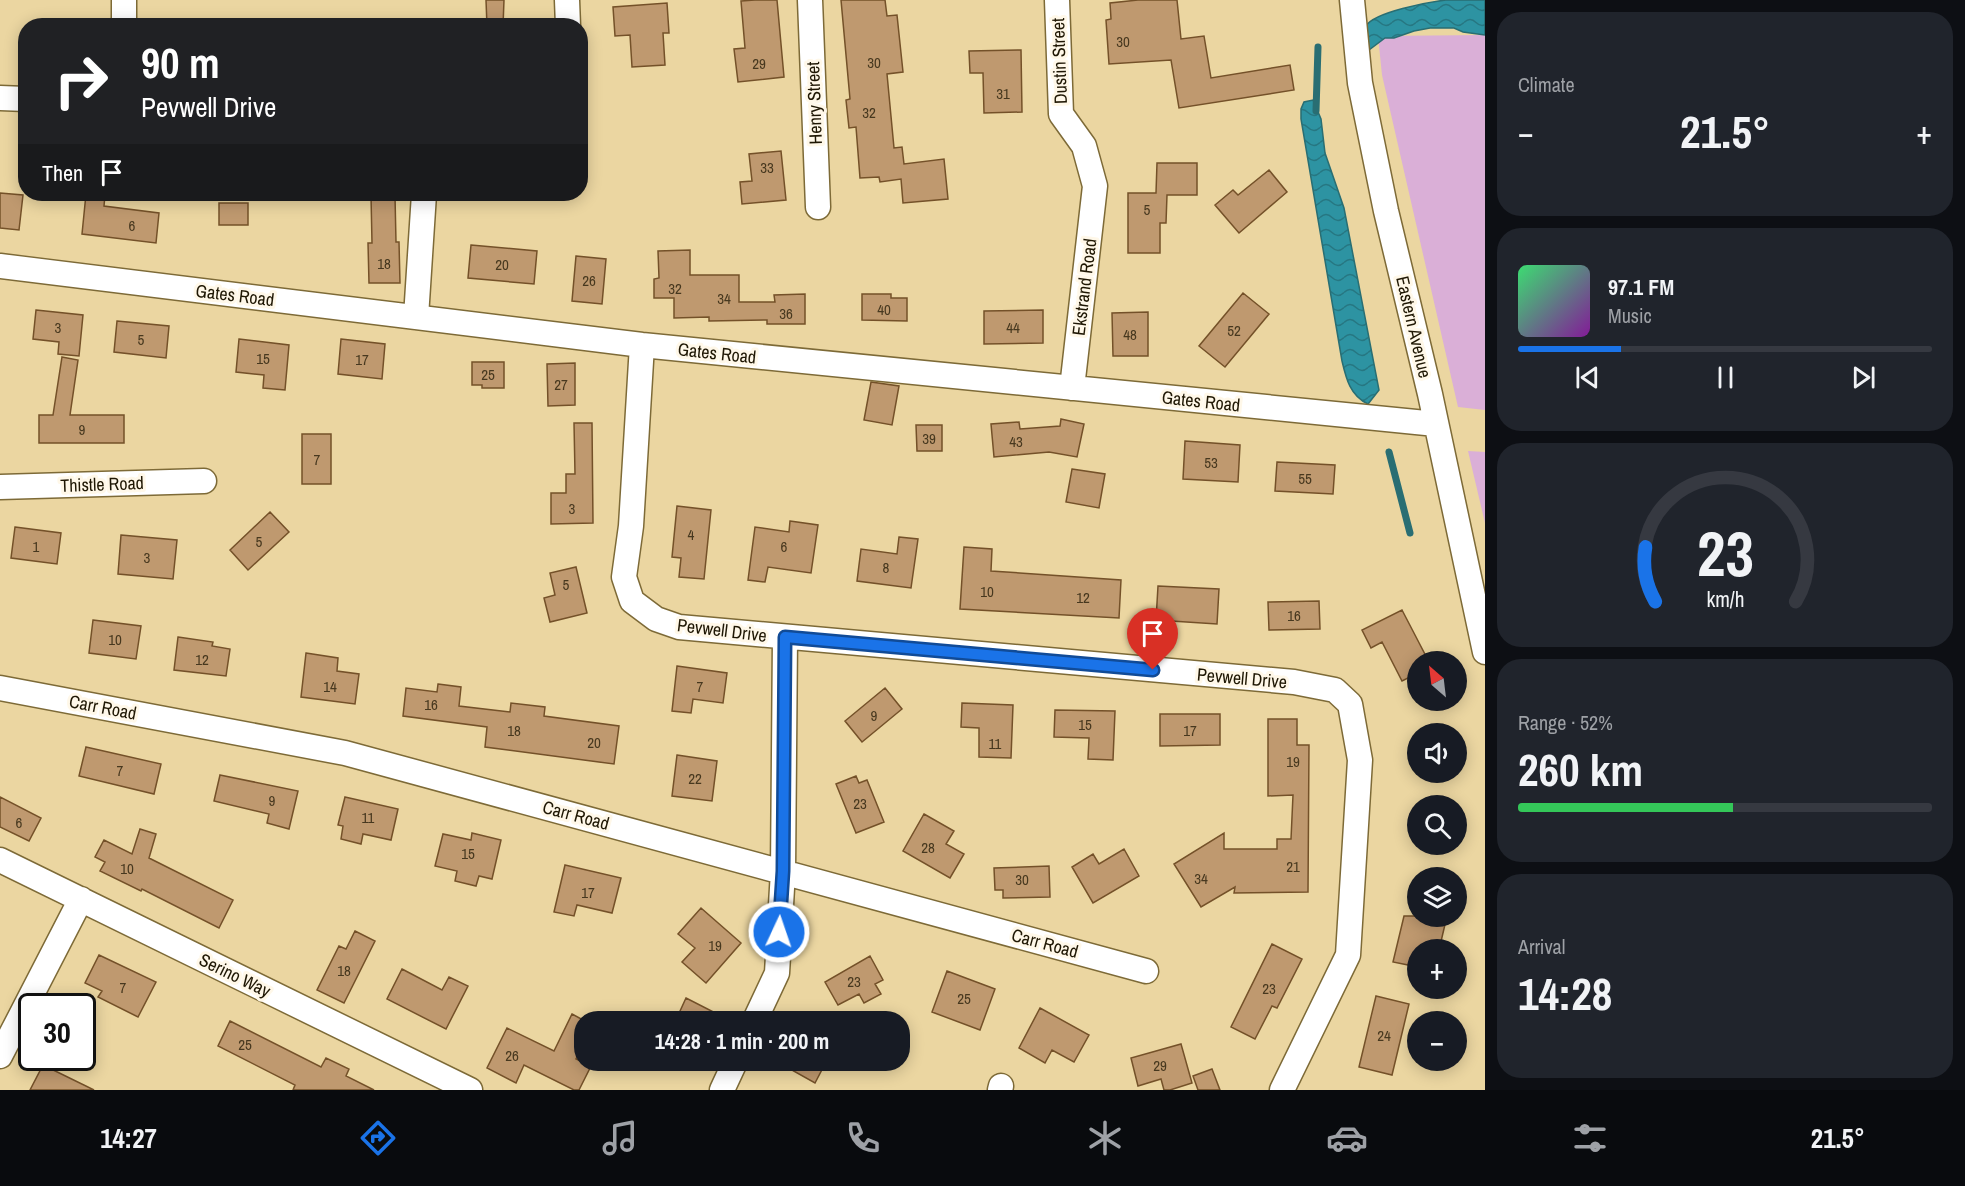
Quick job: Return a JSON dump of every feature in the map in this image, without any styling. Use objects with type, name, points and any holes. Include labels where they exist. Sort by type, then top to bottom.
[{"type":"street","points":[[124,0],[124,18]]},
{"type":"street","points":[[567,0],[568,18]]},
{"type":"street","name":"Henry Street","points":[[810,0],[818,207]]},
{"type":"street","name":"Dustin Street","points":[[1057,0],[1061,114],[1084,147],[1095,186]]},
{"type":"street","name":"Eastern Avenue","points":[[1352,0],[1360,82],[1386,211],[1436,424],[1485,652]]},
{"type":"street","points":[[0,98],[18,99]]},
{"type":"street","name":"Ekstrand Road","points":[[1072,388],[1095,186]]},
{"type":"street","points":[[416,317],[424,201]]},
{"type":"street","name":"Gates Road","points":[[0,266],[642,345],[1436,424]]},
{"type":"street","name":"Pevwell Drive","points":[[642,345],[631,526],[624,577],[632,601],[656,619],[679,627],[1294,682],[1335,690],[1350,704],[1360,760],[1348,955],[1282,1090]]},
{"type":"street","name":"Thistle Road","points":[[0,487],[204,481]]},
{"type":"street","points":[[759,1011],[777,973],[783,871],[785,637]]},
{"type":"street","name":"Carr Road","points":[[0,688],[345,753],[1146,971]]},
{"type":"street","name":"Serino Way","points":[[0,860],[470,1090]]},
{"type":"street","points":[[0,1056],[81,899]]},
{"type":"street","points":[[722,1090],[731,1071]]},
{"type":"shaded area","points":[[1485,35],[1485,410],[1458,407],[1382,75],[1378,36]]},
{"type":"shaded area","points":[[1468,451],[1485,452],[1485,523]]},
{"type":"water","points":[[1446,0],[1485,0],[1485,35],[1463,32],[1454,28],[1430,28],[1394,38],[1385,38],[1369,50],[1362,40],[1366,26],[1379,16],[1403,8]]},
{"type":"water","points":[[1313,100],[1321,119],[1325,153],[1344,208],[1379,390],[1368,404],[1353,391],[1347,380],[1342,361],[1301,119],[1304,102]]},
{"type":"building","points":[[486,0],[504,0],[503,18],[487,18]]},
{"type":"building","points":[[777,0],[784,77],[738,82],[734,49],[745,48],[741,1]]},
{"type":"building","points":[[841,0],[885,0],[887,16],[897,15],[903,72],[887,74],[894,148],[902,147],[904,164],[944,159],[948,199],[903,203],[901,179],[880,182],[879,177],[860,178],[856,127],[849,128],[846,100],[850,99]]},
{"type":"building","points":[[1177,0],[1181,39],[1204,36],[1211,78],[1290,65],[1294,90],[1179,108],[1171,60],[1109,64],[1106,20],[1111,19],[1110,3]]},
{"type":"building","points":[[667,3],[669,33],[663,33],[665,65],[632,67],[630,35],[615,36],[613,7]]},
{"type":"building","points":[[1021,50],[1022,112],[984,113],[983,73],[970,73],[969,51]]},
{"type":"building","points":[[781,151],[786,200],[742,204],[740,182],[752,181],[749,154]]},
{"type":"building","points":[[1157,163],[1197,163],[1197,195],[1167,195],[1166,223],[1160,223],[1160,253],[1128,253],[1128,193],[1156,193]]},
{"type":"building","points":[[1269,170],[1287,192],[1239,233],[1215,205],[1233,190],[1238,195]]},
{"type":"building","points":[[0,193],[18,195],[18,201],[22,201],[19,230],[0,228]]},
{"type":"building","points":[[85,201],[104,201],[104,206],[159,213],[156,243],[82,234]]},
{"type":"building","points":[[371,201],[395,201],[400,283],[369,283],[368,243],[372,243]]},
{"type":"building","points":[[219,203],[248,203],[248,225],[219,225]]},
{"type":"building","points":[[471,245],[537,251],[534,284],[468,278]]},
{"type":"building","points":[[690,250],[690,275],[739,275],[739,302],[775,302],[774,295],[805,294],[805,324],[767,324],[767,320],[709,321],[709,317],[674,318],[674,298],[654,298],[654,279],[659,278],[658,251]]},
{"type":"building","points":[[576,256],[606,259],[602,304],[572,301]]},
{"type":"building","points":[[1243,293],[1269,314],[1225,367],[1199,346]]},
{"type":"building","points":[[862,294],[891,294],[891,298],[907,298],[907,321],[862,320]]},
{"type":"building","points":[[36,310],[83,315],[79,356],[58,354],[59,342],[33,339]]},
{"type":"building","points":[[1043,310],[1043,343],[984,344],[984,311]]},
{"type":"building","points":[[1148,312],[1148,356],[1113,356],[1112,313]]},
{"type":"building","points":[[117,321],[169,326],[166,358],[114,352]]},
{"type":"building","points":[[239,339],[289,345],[285,390],[263,388],[264,375],[236,372]]},
{"type":"building","points":[[341,339],[385,344],[382,379],[338,374]]},
{"type":"building","points":[[62,357],[78,360],[70,415],[124,415],[124,443],[39,443],[39,415],[53,415]]},
{"type":"building","points":[[472,362],[504,362],[504,388],[482,388],[482,385],[472,385]]},
{"type":"building","points":[[575,363],[575,405],[548,406],[547,364]]},
{"type":"building","points":[[871,382],[899,386],[892,425],[864,420]]},
{"type":"building","points":[[1061,419],[1084,424],[1077,457],[1049,452],[994,457],[991,424],[1019,422],[1020,429],[1060,426]]},
{"type":"building","points":[[574,423],[592,423],[593,523],[551,524],[551,493],[566,493],[566,474],[575,474]]},
{"type":"building","points":[[916,425],[942,425],[942,451],[917,451]]},
{"type":"building","points":[[302,434],[331,434],[331,484],[302,484]]},
{"type":"building","points":[[1185,441],[1240,445],[1238,482],[1183,479]]},
{"type":"building","points":[[1277,462],[1335,465],[1333,494],[1275,491]]},
{"type":"building","points":[[1072,469],[1105,474],[1099,508],[1066,502]]},
{"type":"building","points":[[677,506],[711,510],[704,579],[679,577],[681,558],[672,557]]},
{"type":"building","points":[[270,512],[289,532],[248,570],[230,550]]},
{"type":"building","points":[[790,521],[818,525],[811,573],[768,567],[765,582],[748,580],[755,527],[789,532]]},
{"type":"building","points":[[15,527],[61,533],[57,564],[11,558]]},
{"type":"building","points":[[121,535],[177,540],[173,579],[118,574]]},
{"type":"building","points":[[899,537],[918,539],[911,588],[857,581],[861,549],[897,554]]},
{"type":"building","points":[[964,547],[992,549],[991,571],[1121,580],[1119,618],[960,609]]},
{"type":"building","points":[[576,567],[587,613],[550,622],[544,598],[555,595],[550,573]]},
{"type":"building","points":[[1158,586],[1219,589],[1217,624],[1156,620]]},
{"type":"building","points":[[1319,601],[1320,629],[1269,630],[1268,602]]},
{"type":"building","points":[[1402,610],[1423,651],[1407,651],[1407,678],[1402,681],[1382,642],[1371,648],[1362,630]]},
{"type":"building","points":[[93,620],[141,626],[136,659],[89,653]]},
{"type":"building","points":[[178,637],[213,642],[212,646],[230,649],[226,676],[174,670]]},
{"type":"building","points":[[306,653],[338,658],[337,671],[359,674],[355,704],[301,697]]},
{"type":"building","points":[[677,666],[727,673],[723,703],[693,699],[691,713],[672,711]]},
{"type":"building","points":[[438,684],[461,687],[459,706],[510,712],[511,703],[545,707],[544,716],[619,726],[614,764],[485,747],[487,727],[403,716],[406,688],[437,692]]},
{"type":"building","points":[[885,688],[902,709],[862,742],[845,721]]},
{"type":"building","points":[[962,703],[1013,705],[1011,758],[979,757],[979,728],[961,727]]},
{"type":"building","points":[[1055,710],[1115,711],[1113,760],[1088,759],[1089,738],[1054,737]]},
{"type":"building","points":[[1160,714],[1220,714],[1220,745],[1160,746]]},
{"type":"building","points":[[1268,719],[1297,719],[1297,745],[1309,745],[1308,892],[1234,893],[1235,887],[1201,907],[1174,864],[1224,833],[1224,849],[1277,849],[1277,839],[1291,839],[1293,795],[1268,796]]},
{"type":"building","points":[[86,747],[161,764],[154,794],[79,776]]},
{"type":"building","points":[[677,755],[717,761],[712,801],[672,796]]},
{"type":"building","points":[[220,775],[298,791],[289,829],[267,823],[269,814],[214,801]]},
{"type":"building","points":[[856,776],[859,783],[867,780],[884,822],[856,833],[836,784]]},
{"type":"building","points":[[0,797],[41,818],[29,841],[0,827]]},
{"type":"building","points":[[345,797],[398,809],[391,840],[363,834],[361,844],[341,839],[343,826],[338,825]]},
{"type":"building","points":[[924,814],[954,831],[946,844],[964,854],[950,878],[903,851]]},
{"type":"building","points":[[140,829],[156,834],[149,858],[233,900],[219,928],[142,889],[141,891],[100,871],[105,862],[95,857],[104,840],[132,854]]},
{"type":"building","points":[[472,833],[501,840],[492,879],[479,876],[476,886],[455,881],[457,871],[435,866],[443,834],[471,840]]},
{"type":"building","points":[[1124,849],[1139,876],[1093,903],[1072,867],[1093,854],[1099,864]]},
{"type":"building","points":[[565,865],[621,878],[612,913],[577,905],[574,916],[554,912]]},
{"type":"building","points":[[1049,866],[1050,897],[1003,898],[1003,890],[995,890],[994,868]]},
{"type":"building","points":[[701,908],[741,943],[706,983],[682,962],[695,948],[678,934]]},
{"type":"building","points":[[1404,916],[1407,916],[1407,927],[1444,927],[1442,939],[1407,939],[1407,965],[1393,962]]},
{"type":"building","points":[[355,931],[375,941],[344,1003],[317,990],[339,946],[346,949]]},
{"type":"building","points":[[1272,944],[1302,959],[1277,1008],[1272,1006],[1255,1039],[1231,1027]]},
{"type":"building","points":[[99,955],[156,982],[138,1017],[98,997],[102,991],[85,983]]},
{"type":"building","points":[[870,956],[883,980],[875,984],[881,994],[864,1003],[859,994],[838,1005],[825,982]]},
{"type":"building","points":[[402,969],[442,990],[449,977],[468,986],[446,1029],[387,999]]},
{"type":"building","points":[[947,971],[995,989],[980,1030],[932,1012]]},
{"type":"building","points":[[1376,996],[1409,1004],[1392,1075],[1359,1067]]},
{"type":"building","points":[[686,998],[711,1011],[680,1011]]},
{"type":"building","points":[[1040,1008],[1089,1035],[1074,1062],[1052,1050],[1045,1063],[1019,1048]]},
{"type":"building","points":[[572,1014],[574,1015],[574,1071],[588,1071],[579,1090],[574,1090],[524,1065],[516,1083],[487,1068],[507,1028],[554,1051]]},
{"type":"building","points":[[230,1021],[321,1067],[326,1058],[349,1069],[346,1076],[374,1090],[293,1090],[295,1085],[218,1046]]},
{"type":"building","points":[[1181,1044],[1192,1083],[1170,1090],[1164,1090],[1161,1079],[1138,1086],[1131,1058]]},
{"type":"building","points":[[1212,1069],[1220,1090],[1198,1090],[1193,1076]]},
{"type":"building","points":[[40,1071],[55,1071],[94,1090],[30,1090]]},
{"type":"building","points":[[794,1071],[821,1071],[815,1083]]},
{"type":"waterway","points":[[1316,111],[1318,47]]},
{"type":"waterway","points":[[1389,452],[1410,533]]},
{"type":"route","points":[[779,932],[783,871],[785,637],[1153,670]]}]
